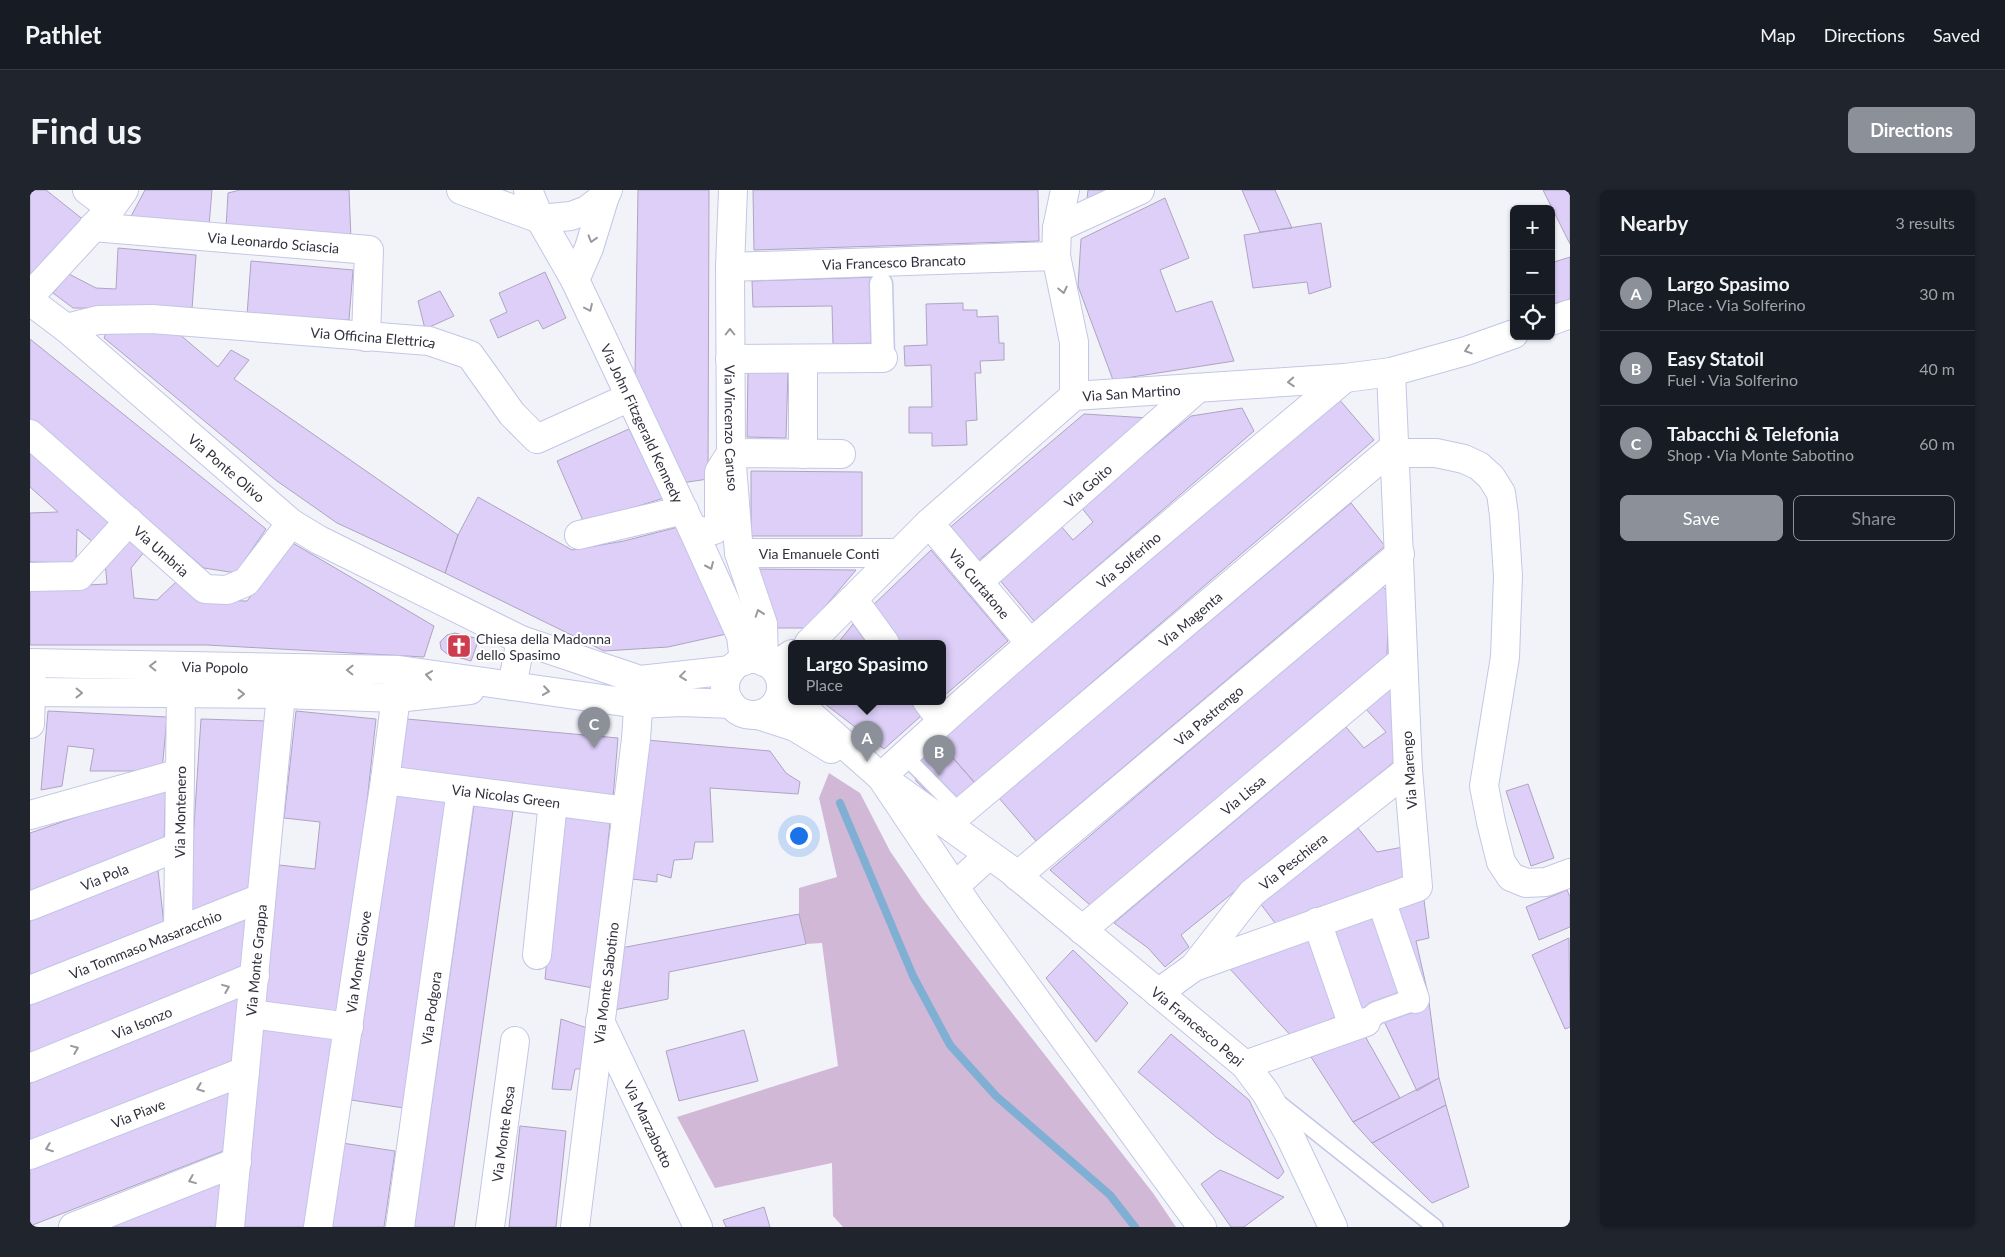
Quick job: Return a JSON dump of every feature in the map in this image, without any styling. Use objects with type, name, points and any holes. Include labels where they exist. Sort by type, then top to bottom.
[{"type":"street","points":[[30,296],[109,209],[87,190]]},
{"type":"street","points":[[461,190],[540,219],[571,216],[587,210],[606,193]]},
{"type":"street","name":"Via John Fitzgerald Kennedy","points":[[528,190],[540,219],[575,280],[741,636],[777,670]]},
{"type":"street","name":"Via Vincenzo Caruso","points":[[733,190],[730,267],[731,453],[739,553],[777,670]]},
{"type":"street","points":[[1065,190],[1057,228],[1056,256],[1074,342],[1074,396]]},
{"type":"street","points":[[1057,228],[1140,190]]},
{"type":"street","points":[[575,280],[589,248],[606,193]]},
{"type":"street","name":"Via Leonardo Sciascia","points":[[109,209],[369,250],[366,337]]},
{"type":"street","name":"Via Francesco Brancato","points":[[730,267],[1056,256]]},
{"type":"street","points":[[730,359],[883,358],[882,284]]},
{"type":"street","name":"Via Ponte Olivo","points":[[30,300],[66,328],[291,523],[319,540],[521,640],[639,692]]},
{"type":"street","points":[[1555,320],[1570,314]]},
{"type":"street","name":"Via Officina Elettrica","points":[[66,328],[98,320],[152,319],[429,341],[470,355],[512,414],[537,439],[630,396]]},
{"type":"street","name":"Via San Martino","points":[[810,640],[853,600],[929,523],[1074,396],[1345,378],[1391,372],[1466,351],[1510,335]]},
{"type":"street","points":[[802,454],[803,359]]},
{"type":"street","name":"Via Marengo","points":[[1158,993],[1194,967],[1418,887],[1408,770],[1402,661],[1400,554],[1391,372]]},
{"type":"street","name":"Via Solferino","points":[[946,702],[1030,643],[1345,378]]},
{"type":"street","name":"Via Goito","points":[[978,582],[1197,389]]},
{"type":"street","name":"Via Umbria","points":[[30,434],[205,589],[227,590],[246,582],[291,523]]},
{"type":"street","points":[[1395,450],[1436,453],[1464,459],[1479,466],[1492,477],[1500,493],[1504,515],[1508,576],[1505,658],[1484,786],[1501,862],[1511,877],[1526,883],[1546,882],[1570,873]]},
{"type":"street","name":"Via Magenta","points":[[954,819],[1395,450]]},
{"type":"street","points":[[579,535],[688,519],[704,532],[714,530],[719,522],[719,472],[731,453],[841,454]]},
{"type":"street","points":[[30,577],[79,576],[129,521]]},
{"type":"street","name":"Via Curtatone","points":[[929,523],[1030,643]]},
{"type":"street","name":"Via Emanuele Conti","points":[[739,553],[899,553]]},
{"type":"street","name":"Via Pastrengo","points":[[955,886],[1005,866],[1400,554]]},
{"type":"street","points":[[853,600],[883,640]]},
{"type":"street","points":[[521,640],[512,686],[639,692],[682,702],[731,704]]},
{"type":"street","name":"Via San Martino","points":[[777,670],[788,660]]},
{"type":"street","name":"Via Lissa","points":[[1082,930],[1402,661]]},
{"type":"street","points":[[30,724],[31,663]]},
{"type":"street","name":"Via Popolo","points":[[31,663],[399,670],[512,686]]},
{"type":"street","name":"Via Monte Giove","points":[[318,1227],[397,698],[399,670]]},
{"type":"street","points":[[639,692],[777,670]]},
{"type":"street","points":[[777,670],[727,678],[725,687],[731,704],[743,714],[758,715],[795,728],[881,777]]},
{"type":"street","points":[[758,715],[772,708],[778,702],[777,670]]},
{"type":"street","points":[[777,670],[788,681]]},
{"type":"street","name":"Via Popolo","points":[[30,692],[281,694],[397,698],[512,686]]},
{"type":"street","name":"Via Monte Sabotino","points":[[575,1227],[636,739],[639,692]]},
{"type":"street","name":"Via Montenero","points":[[178,931],[181,694]]},
{"type":"street","name":"Via Monte Grappa","points":[[230,1227],[281,694]]},
{"type":"street","points":[[811,705],[881,777],[969,908],[1202,1227]]},
{"type":"street","name":"Via Solferino","points":[[881,777],[910,750],[934,710]]},
{"type":"street","name":"Via Peschiera","points":[[1194,967],[1252,893],[1408,770]]},
{"type":"street","points":[[30,815],[180,773]]},
{"type":"street","name":"Via Francesco Pepi","points":[[881,777],[954,819],[1005,866],[1245,1065],[1266,1093],[1288,1132],[1333,1227]]},
{"type":"street","name":"Via Nicolas Green","points":[[385,780],[627,811]]},
{"type":"street","name":"Via Podgora","points":[[400,1227],[461,790]]},
{"type":"street","points":[[537,955],[553,802]]},
{"type":"street","name":"Via Pola","points":[[30,906],[178,847]]},
{"type":"street","name":"Via Tommaso Masaracchio","points":[[30,990],[261,898]]},
{"type":"street","points":[[1245,1065],[1360,1024],[1376,1012],[1415,999],[1382,900]]},
{"type":"street","points":[[1317,922],[1360,1024]]},
{"type":"street","name":"Via Isonzo","points":[[30,1068],[255,976]]},
{"type":"street","points":[[251,1014],[349,1027]]},
{"type":"street","name":"Via Marzabotto","points":[[600,1021],[698,1227]]},
{"type":"street","name":"Via Monte Rosa","points":[[490,1227],[515,1042]]},
{"type":"street","name":"Via Piave","points":[[30,1155],[246,1070]]},
{"type":"street","points":[[73,1227],[237,1162]]},
{"type":"lane","points":[[910,750],[954,819]]},
{"type":"lane","points":[[1266,1093],[1435,1227]]},
{"type":"shaded area","points":[[829,773],[860,793],[890,851],[922,898],[1153,1193],[1176,1227],[843,1227],[833,1216],[832,1163],[715,1188],[677,1117],[838,1066],[822,943],[806,944],[799,914],[799,888],[837,877],[819,798]]},
{"type":"building","points":[[30,190],[46,190],[85,221],[32,275],[30,274]]},
{"type":"building","points":[[145,190],[212,190],[209,226],[129,220]]},
{"type":"building","points":[[240,190],[349,190],[351,239],[226,228],[228,193]]},
{"type":"building","points":[[638,190],[709,190],[708,479],[681,483],[635,375]]},
{"type":"building","points":[[753,190],[1038,190],[1039,241],[754,250]]},
{"type":"building","points":[[1088,190],[1107,190],[1087,199]]},
{"type":"building","points":[[1242,190],[1275,190],[1292,228],[1260,232]]},
{"type":"building","points":[[1543,190],[1570,190],[1570,244],[1555,214],[1555,205],[1550,205]]},
{"type":"building","points":[[1165,198],[1189,258],[1160,270],[1176,312],[1212,301],[1234,361],[1113,380],[1078,286],[1081,239]]},
{"type":"building","points":[[1321,223],[1331,287],[1309,294],[1307,282],[1253,288],[1244,235]]},
{"type":"building","points":[[118,248],[196,255],[192,309],[73,308],[53,293],[69,274],[96,288],[116,289]]},
{"type":"building","points":[[1570,257],[1570,299],[1555,304],[1555,295],[1555,262]]},
{"type":"building","points":[[251,261],[353,270],[349,320],[247,315]]},
{"type":"building","points":[[545,272],[566,318],[543,329],[538,320],[498,338],[490,320],[507,312],[499,293]]},
{"type":"building","points":[[877,277],[879,343],[833,344],[832,306],[753,307],[752,281]]},
{"type":"building","points":[[440,291],[454,316],[425,329],[418,301]]},
{"type":"building","points":[[963,303],[963,310],[977,310],[977,317],[998,316],[999,343],[1004,343],[1004,360],[980,361],[981,373],[975,373],[977,420],[966,421],[967,445],[932,446],[932,433],[909,433],[909,407],[932,407],[931,365],[905,366],[904,346],[927,345],[926,304]]},
{"type":"building","points":[[107,331],[178,333],[218,367],[231,350],[249,360],[234,379],[458,535],[445,573],[337,523],[277,481],[104,338]]},
{"type":"building","points":[[30,339],[266,529],[236,573],[204,568],[30,420]]},
{"type":"building","points":[[748,370],[788,371],[786,438],[747,437]]},
{"type":"building","points":[[1338,398],[1374,440],[975,783],[938,741]]},
{"type":"building","points":[[1242,408],[1254,431],[1034,621],[998,578],[1060,525],[1073,540],[1093,522],[1081,507],[1191,416]]},
{"type":"building","points":[[1084,414],[1149,418],[978,561],[948,529]]},
{"type":"building","points":[[629,429],[664,498],[584,523],[557,461]]},
{"type":"building","points":[[30,450],[116,525],[99,547],[77,529],[76,563],[30,562],[30,513],[58,512],[30,487]]},
{"type":"building","points":[[751,471],[862,472],[862,536],[751,536]]},
{"type":"building","points":[[478,497],[572,550],[624,541],[678,527],[731,633],[668,647],[604,651],[445,573],[458,535]]},
{"type":"building","points":[[1351,503],[1385,546],[1036,841],[999,798]]},
{"type":"building","points":[[127,535],[145,551],[131,568],[134,598],[157,600],[176,582],[206,600],[247,601],[291,542],[434,626],[424,657],[207,645],[30,645],[30,588],[107,584],[105,561]]},
{"type":"building","points":[[931,550],[1008,641],[946,694],[946,640],[898,640],[870,608]]},
{"type":"building","points":[[753,569],[856,570],[807,628],[775,628]]},
{"type":"building","points":[[1382,586],[1389,593],[1387,655],[1090,905],[1050,870]]},
{"type":"building","points":[[853,624],[865,640],[840,640]]},
{"type":"building","name":"Chiesa della Madonna dello Spasimo","points":[[455,633],[479,639],[471,661],[447,654],[441,649],[440,642],[447,635]]},
{"type":"building","points":[[1396,683],[1399,758],[1181,935],[1189,947],[1165,967],[1148,948],[1114,923],[1346,727],[1364,748],[1386,732],[1366,709]]},
{"type":"building","points":[[826,705],[913,705],[921,716],[884,749]]},
{"type":"building","points":[[48,711],[167,717],[162,771],[90,771],[94,749],[68,746],[62,786],[41,790]]},
{"type":"building","points":[[296,711],[376,719],[344,1015],[264,1006],[279,865],[315,869],[320,822],[284,818]]},
{"type":"building","points":[[201,719],[268,721],[251,890],[188,916]]},
{"type":"building","points":[[407,719],[618,738],[613,798],[400,770]]},
{"type":"building","points":[[647,740],[770,751],[786,773],[800,782],[798,794],[710,788],[713,842],[695,842],[692,859],[674,860],[671,878],[657,874],[657,882],[632,879]]},
{"type":"building","points":[[938,741],[975,783],[945,809],[916,781],[911,764]]},
{"type":"building","points":[[1528,784],[1554,858],[1531,866],[1506,791]]},
{"type":"building","points":[[166,786],[164,841],[30,894],[30,833]]},
{"type":"building","points":[[394,795],[448,802],[404,1108],[351,1100]]},
{"type":"building","points":[[474,805],[513,811],[454,1227],[414,1227]]},
{"type":"building","points":[[561,816],[610,823],[593,988],[545,979]]},
{"type":"building","points":[[1358,828],[1377,852],[1403,847],[1410,880],[1278,927],[1260,903]]},
{"type":"building","points":[[158,870],[164,925],[30,978],[30,921]]},
{"type":"building","points":[[1567,890],[1570,897],[1570,927],[1539,940],[1526,907]]},
{"type":"building","points":[[1424,900],[1429,938],[1416,941],[1428,994],[1420,997],[1392,910]]},
{"type":"building","points":[[248,914],[244,968],[30,1056],[30,1003]]},
{"type":"building","points":[[799,914],[806,944],[669,972],[668,999],[614,1010],[621,948]]},
{"type":"building","points":[[1380,914],[1407,995],[1360,1011],[1332,930]]},
{"type":"building","points":[[1311,938],[1340,1015],[1292,1037],[1230,969]]},
{"type":"building","points":[[1569,938],[1570,1027],[1565,1029],[1532,955]]},
{"type":"building","points":[[1073,950],[1128,1003],[1096,1042],[1046,978]]},
{"type":"building","points":[[243,996],[235,1061],[30,1143],[30,1083]]},
{"type":"building","points":[[1429,1002],[1439,1078],[1417,1091],[1382,1017]]},
{"type":"building","points":[[561,1019],[587,1028],[582,1069],[575,1069],[571,1090],[552,1089]]},
{"type":"building","points":[[260,1030],[335,1031],[308,1227],[241,1227]]},
{"type":"building","points":[[744,1030],[758,1081],[679,1101],[666,1051]]},
{"type":"building","points":[[1171,1034],[1249,1100],[1284,1172],[1278,1179],[1216,1137],[1138,1072]]},
{"type":"building","points":[[1365,1036],[1400,1098],[1353,1122],[1311,1057]]},
{"type":"building","points":[[1439,1078],[1446,1105],[1372,1143],[1353,1122]]},
{"type":"building","points":[[231,1091],[226,1150],[30,1226],[30,1168]]},
{"type":"building","points":[[1446,1105],[1469,1187],[1432,1203],[1372,1143]]},
{"type":"building","points":[[520,1126],[566,1131],[556,1227],[509,1227]]},
{"type":"building","points":[[342,1143],[395,1151],[384,1227],[330,1227]]},
{"type":"building","points":[[1220,1170],[1284,1197],[1244,1227],[1231,1227],[1201,1184]]},
{"type":"building","points":[[223,1182],[219,1227],[104,1227]]},
{"type":"building","points":[[764,1207],[770,1227],[726,1227],[723,1220]]},
{"type":"waterway","points":[[840,803],[913,976],[950,1045],[996,1096],[1110,1195],[1135,1227]]},
{"type":"place","name":"Chiesa della Madonna dello Spasimo","points":[[459,646]]},
{"type":"place","name":"Tabacchi & Telefonia","points":[[594,748]]},
{"type":"place","name":"Largo Spasimo","points":[[867,762]]},
{"type":"place","name":"Easy Statoil","points":[[939,776]]}]
